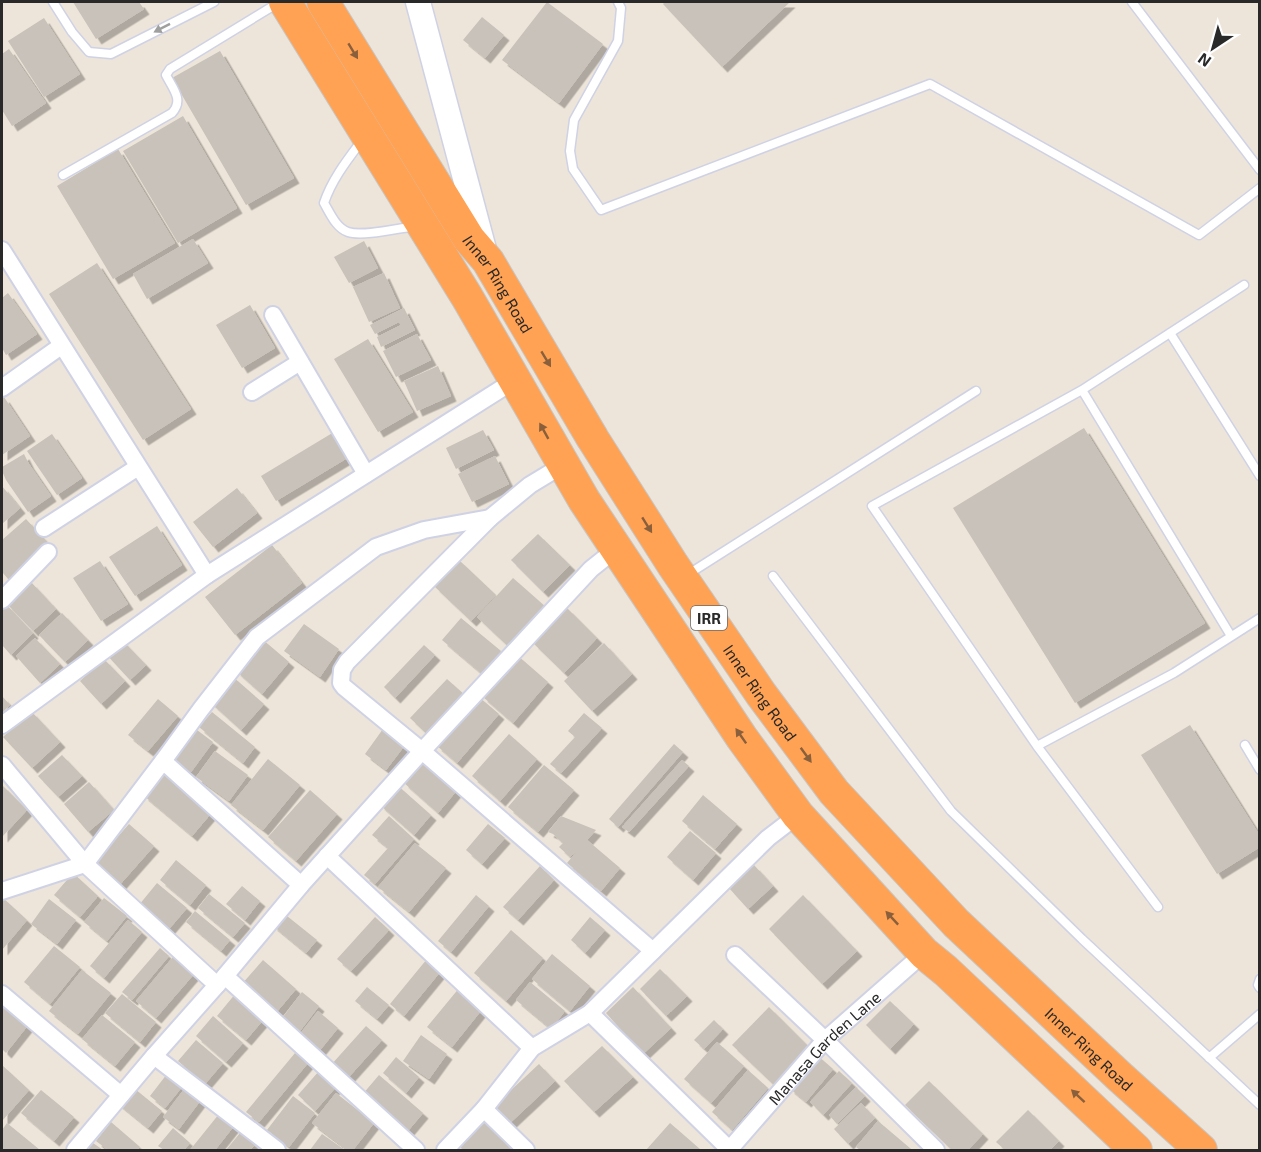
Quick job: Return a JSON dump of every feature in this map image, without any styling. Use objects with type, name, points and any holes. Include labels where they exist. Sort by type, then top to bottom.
[{"type":"highway","name":"Inner Ring Road","points":[[283,2],[467,297],[563,465],[616,549],[742,738],[798,815],[924,952],[946,971],[1112,1140],[1136,1150]]},
{"type":"highway","name":"Inner Ring Road","points":[[323,2],[469,239],[488,261],[593,439],[682,579],[761,694],[834,792],[956,923],[1201,1150]]},
{"type":"street","points":[[418,2],[488,261]]},
{"type":"street","points":[[2,250],[207,575]]},
{"type":"street","points":[[273,315],[366,474]]},
{"type":"street","points":[[2,388],[61,346]]},
{"type":"street","points":[[252,392],[300,362]]},
{"type":"street","points":[[2,725],[207,575],[515,380]]},
{"type":"street","points":[[563,465],[530,485],[490,518],[347,662],[342,670],[341,682],[653,951]]},
{"type":"street","points":[[44,528],[138,467]]},
{"type":"street","points":[[2,891],[85,864],[257,637],[376,547],[424,530],[490,518]]},
{"type":"street","points":[[75,1150],[221,981],[300,885],[591,569],[616,549]]},
{"type":"street","points":[[2,600],[48,552]]},
{"type":"street","points":[[163,760],[300,885]]},
{"type":"street","points":[[2,765],[85,864],[416,1150]]},
{"type":"street","points":[[445,1150],[484,1109],[532,1048],[590,1013],[768,838],[798,815]]},
{"type":"street","points":[[327,856],[532,1048]]},
{"type":"street","name":"Manasa Garden Lane","points":[[729,1150],[825,1040],[924,952]]},
{"type":"street","points":[[735,955],[936,1150]]},
{"type":"street","points":[[2,994],[121,1095]]},
{"type":"street","points":[[590,1013],[729,1150]]},
{"type":"street","points":[[154,1056],[278,1150]]},
{"type":"street","points":[[484,1109],[526,1150]]},
{"type":"lane","points":[[53,2],[88,52],[111,54],[214,2]]},
{"type":"lane","points":[[63,175],[172,113],[178,107],[178,101],[166,75],[170,69],[283,2]]},
{"type":"lane","points":[[618,2],[621,8],[618,41],[574,120],[570,151],[573,169],[601,210],[930,84],[1199,235],[1260,188]]},
{"type":"lane","points":[[1132,2],[1260,170]]},
{"type":"lane","points":[[366,134],[328,190],[324,203],[331,216],[338,226],[348,232],[362,234],[422,225]]},
{"type":"lane","points":[[1158,907],[1037,746],[873,506],[1082,390],[1244,285]]},
{"type":"lane","points":[[1170,333],[1260,476]]},
{"type":"lane","points":[[1082,390],[1231,636]]},
{"type":"lane","points":[[682,579],[976,391]]},
{"type":"lane","points":[[773,576],[951,811],[1082,939],[1260,1105]]},
{"type":"lane","points":[[1037,746],[1174,673],[1260,618]]},
{"type":"lane","points":[[1245,745],[1260,770]]},
{"type":"lane","points":[[1260,979],[1258,985],[1260,988]]},
{"type":"lane","points":[[1209,1058],[1260,1014]]},
{"type":"building","points":[[73,2],[139,2],[144,9],[96,39]]},
{"type":"building","points":[[547,2],[603,44],[559,103],[502,60]]},
{"type":"building","points":[[665,2],[790,2],[722,67],[663,4]]},
{"type":"building","points":[[482,17],[504,35],[485,58],[463,40]]},
{"type":"building","points":[[44,18],[80,74],[44,97],[8,41]]},
{"type":"building","points":[[9,49],[46,103],[12,126],[2,110],[2,54]]},
{"type":"building","points":[[220,51],[294,178],[246,205],[172,78]]},
{"type":"building","points":[[183,116],[237,208],[178,243],[123,151]]},
{"type":"building","points":[[118,149],[175,243],[113,279],[57,186]]},
{"type":"building","points":[[193,239],[208,263],[147,299],[133,274]]},
{"type":"building","points":[[364,241],[378,268],[349,283],[334,257]]},
{"type":"building","points":[[97,263],[191,409],[143,440],[49,294]]},
{"type":"building","points":[[384,273],[400,308],[369,322],[353,287]]},
{"type":"building","points":[[8,293],[37,334],[6,355],[2,348],[2,298]]},
{"type":"building","points":[[250,305],[275,348],[242,368],[216,325]]},
{"type":"building","points":[[404,308],[415,330],[381,347],[377,337],[401,325],[399,322],[375,334],[370,325]]},
{"type":"building","points":[[417,334],[431,360],[396,377],[383,351]]},
{"type":"building","points":[[368,339],[413,412],[378,432],[334,359]]},
{"type":"building","points":[[438,366],[451,396],[417,411],[404,381]]},
{"type":"building","points":[[4,397],[30,436],[2,455],[2,399]]},
{"type":"building","points":[[1084,428],[1205,623],[1075,703],[953,508]]},
{"type":"building","points":[[483,430],[494,450],[456,469],[446,448]]},
{"type":"building","points":[[334,432],[349,457],[276,501],[261,476]]},
{"type":"building","points":[[52,434],[82,478],[57,495],[27,451]]},
{"type":"building","points":[[24,454],[51,496],[28,512],[2,471],[2,467]]},
{"type":"building","points":[[495,456],[509,484],[472,502],[458,474]]},
{"type":"building","points":[[2,486],[20,508],[2,524]]},
{"type":"building","points":[[237,488],[257,513],[213,547],[193,522]]},
{"type":"building","points":[[26,519],[50,545],[9,580],[2,572],[2,540]]},
{"type":"building","points":[[157,526],[182,565],[135,596],[109,557]]},
{"type":"building","points":[[538,534],[570,565],[543,592],[511,560]]},
{"type":"building","points":[[272,545],[302,583],[235,635],[205,597]]},
{"type":"building","points":[[459,560],[496,595],[471,621],[434,586]]},
{"type":"building","points":[[100,561],[128,604],[101,621],[73,578]]},
{"type":"building","points":[[513,578],[547,608],[510,648],[477,617]]},
{"type":"building","points":[[31,582],[56,609],[33,631],[7,604]]},
{"type":"building","points":[[6,604],[33,633],[11,655],[2,645],[2,608]]},
{"type":"building","points":[[567,608],[597,638],[564,673],[533,643]]},
{"type":"building","points":[[62,613],[88,640],[65,662],[39,635]]},
{"type":"building","points":[[461,618],[501,651],[481,673],[442,640]]},
{"type":"building","points":[[304,624],[339,649],[320,677],[284,651]]},
{"type":"building","points":[[35,638],[60,664],[40,683],[16,656]]},
{"type":"building","points":[[262,639],[289,662],[262,694],[235,670]]},
{"type":"building","points":[[122,640],[146,665],[130,680],[106,654]]},
{"type":"building","points":[[604,643],[632,674],[592,711],[564,681]]},
{"type":"building","points":[[424,645],[435,655],[395,698],[384,687]]},
{"type":"building","points":[[517,655],[548,682],[513,723],[482,696]]},
{"type":"building","points":[[104,659],[125,681],[101,704],[80,681]]},
{"type":"building","points":[[232,676],[264,704],[241,730],[209,701]]},
{"type":"building","points":[[447,679],[467,697],[430,737],[410,718]]},
{"type":"building","points":[[2,696],[10,705],[2,713]]},
{"type":"building","points":[[479,697],[499,714],[457,763],[436,745]]},
{"type":"building","points":[[158,699],[178,716],[148,751],[128,735]]},
{"type":"building","points":[[31,711],[60,742],[32,768],[3,737]]},
{"type":"building","points":[[212,712],[255,747],[243,763],[199,727]]},
{"type":"building","points":[[584,713],[602,728],[561,773],[550,764],[575,737],[568,731]]},
{"type":"building","points":[[1190,725],[1260,836],[1260,847],[1217,874],[1141,755]]},
{"type":"building","points":[[193,727],[213,742],[191,772],[170,757]]},
{"type":"building","points":[[383,729],[405,745],[386,770],[365,754]]},
{"type":"building","points":[[509,734],[537,759],[500,801],[472,776]]},
{"type":"building","points":[[674,744],[683,752],[618,827],[609,819]]},
{"type":"building","points":[[215,751],[248,775],[229,801],[196,777]]},
{"type":"building","points":[[62,755],[82,776],[58,797],[38,776]]},
{"type":"building","points":[[423,758],[458,789],[438,813],[403,782]]},
{"type":"building","points":[[268,759],[300,785],[263,830],[231,805]]},
{"type":"building","points":[[682,760],[689,766],[629,832],[622,827]]},
{"type":"building","points":[[544,765],[574,790],[538,832],[508,807]]},
{"type":"building","points":[[165,768],[214,810],[192,836],[143,795]]},
{"type":"building","points":[[89,782],[114,810],[88,832],[64,804]]},
{"type":"building","points":[[396,784],[431,815],[414,835],[379,804]]},
{"type":"building","points":[[2,785],[27,810],[2,837]]},
{"type":"building","points":[[310,790],[337,814],[296,861],[268,837]]},
{"type":"building","points":[[703,795],[737,824],[715,849],[682,821]]},
{"type":"building","points":[[389,816],[414,839],[375,884],[364,875],[388,848],[372,835]]},
{"type":"building","points":[[561,816],[596,830],[587,840],[620,868],[601,891],[567,863],[582,845],[570,857],[559,847],[563,843],[548,832]]},
{"type":"building","points":[[129,824],[154,846],[116,889],[91,867]]},
{"type":"building","points":[[488,824],[505,838],[482,864],[466,850]]},
{"type":"building","points":[[690,831],[716,853],[693,880],[667,857]]},
{"type":"building","points":[[415,843],[446,868],[409,912],[378,887]]},
{"type":"building","points":[[176,860],[206,885],[190,905],[160,880]]},
{"type":"building","points":[[754,865],[773,886],[748,909],[729,888]]},
{"type":"building","points":[[540,866],[554,880],[518,920],[503,907]]},
{"type":"building","points":[[73,873],[98,896],[80,917],[54,895]]},
{"type":"building","points":[[157,883],[187,908],[169,929],[139,905]]},
{"type":"building","points":[[242,886],[260,901],[245,920],[226,904]]},
{"type":"building","points":[[209,894],[245,923],[233,937],[198,908]]},
{"type":"building","points":[[476,895],[489,906],[451,952],[438,941]]},
{"type":"building","points":[[803,895],[857,951],[822,984],[769,929]]},
{"type":"building","points":[[2,897],[27,920],[2,950]]},
{"type":"building","points":[[104,898],[127,916],[107,941],[84,922]]},
{"type":"building","points":[[49,899],[76,920],[57,944],[31,924]]},
{"type":"building","points":[[195,911],[230,940],[221,951],[186,922]]},
{"type":"building","points":[[282,912],[317,940],[306,953],[272,925]]},
{"type":"building","points":[[375,917],[389,930],[351,971],[337,959]]},
{"type":"building","points":[[590,917],[605,930],[585,953],[571,940]]},
{"type":"building","points":[[128,920],[142,932],[104,978],[90,966]]},
{"type":"building","points":[[511,930],[543,958],[506,1001],[474,973]]},
{"type":"building","points":[[54,946],[80,967],[50,1004],[24,982]]},
{"type":"building","points":[[160,948],[169,956],[132,1000],[122,992]]},
{"type":"building","points":[[552,954],[590,986],[570,1011],[532,979]]},
{"type":"building","points":[[173,957],[194,974],[156,1018],[136,1001]]},
{"type":"building","points":[[427,959],[441,971],[404,1016],[390,1004]]},
{"type":"building","points":[[263,960],[296,989],[275,1014],[241,985]]},
{"type":"building","points":[[660,969],[687,996],[666,1016],[640,989]]},
{"type":"building","points":[[82,970],[111,993],[78,1034],[49,1011]]},
{"type":"building","points":[[530,982],[565,1011],[551,1029],[516,1000]]},
{"type":"building","points":[[367,987],[389,1005],[377,1019],[355,1001]]},
{"type":"building","points":[[460,987],[484,1007],[452,1047],[427,1027]]},
{"type":"building","points":[[633,987],[671,1028],[643,1054],[606,1013]]},
{"type":"building","points":[[302,992],[319,1006],[297,1035],[280,1021]]},
{"type":"building","points":[[236,993],[265,1018],[246,1040],[217,1016]]},
{"type":"building","points":[[122,994],[156,1022],[140,1042],[105,1013]]},
{"type":"building","points":[[890,1001],[914,1024],[890,1049],[866,1025]]},
{"type":"building","points":[[2,1002],[29,1024],[6,1053],[2,1049]]},
{"type":"building","points":[[769,1007],[810,1048],[774,1085],[732,1045]]},
{"type":"building","points":[[318,1011],[338,1028],[316,1055],[296,1039]]},
{"type":"building","points":[[102,1015],[135,1042],[115,1066],[82,1039]]},
{"type":"building","points":[[213,1016],[243,1043],[226,1062],[196,1036]]},
{"type":"building","points":[[714,1020],[723,1029],[704,1049],[694,1040]]},
{"type":"building","points":[[366,1026],[382,1040],[347,1079],[331,1065]]},
{"type":"building","points":[[421,1035],[447,1054],[429,1079],[403,1061]]},
{"type":"building","points":[[196,1040],[223,1063],[205,1084],[178,1061]]},
{"type":"building","points":[[717,1042],[744,1066],[711,1103],[684,1079]]},
{"type":"building","points":[[602,1046],[633,1077],[594,1112],[564,1081]]},
{"type":"building","points":[[295,1053],[308,1063],[259,1122],[246,1112]]},
{"type":"building","points":[[817,1055],[833,1069],[806,1102],[789,1088]]},
{"type":"building","points":[[396,1057],[419,1077],[406,1093],[383,1073]]},
{"type":"building","points":[[539,1064],[555,1081],[510,1123],[494,1106]]},
{"type":"building","points":[[2,1065],[29,1090],[2,1121]]},
{"type":"building","points":[[748,1070],[768,1088],[732,1130],[712,1112]]},
{"type":"building","points":[[319,1071],[336,1087],[315,1111],[298,1095]]},
{"type":"building","points":[[839,1071],[852,1083],[823,1115],[810,1102]]},
{"type":"building","points":[[167,1074],[182,1087],[165,1108],[150,1096]]},
{"type":"building","points":[[379,1075],[423,1113],[407,1132],[362,1095]]},
{"type":"building","points":[[929,1081],[983,1134],[968,1150],[952,1150],[905,1105]]},
{"type":"building","points":[[130,1085],[162,1111],[148,1128],[116,1102]]},
{"type":"building","points":[[856,1087],[865,1096],[837,1124],[829,1115]]},
{"type":"building","points":[[185,1088],[201,1100],[179,1129],[163,1117]]},
{"type":"building","points":[[41,1090],[74,1117],[54,1141],[21,1113]]},
{"type":"building","points":[[336,1093],[374,1123],[353,1150],[347,1150],[312,1123]]},
{"type":"building","points":[[293,1096],[315,1113],[289,1147],[267,1130]]},
{"type":"building","points":[[861,1103],[875,1118],[848,1144],[834,1129]]},
{"type":"building","points":[[1028,1110],[1059,1141],[1050,1150],[1005,1150],[996,1142]]},
{"type":"building","points":[[219,1114],[234,1126],[215,1150],[190,1150]]},
{"type":"building","points":[[488,1119],[520,1150],[463,1150],[460,1147]]},
{"type":"building","points":[[878,1121],[911,1149],[860,1150],[856,1147]]},
{"type":"building","points":[[111,1122],[140,1147],[137,1150],[108,1150],[96,1141]]},
{"type":"building","points":[[7,1123],[40,1150],[2,1150],[2,1130]]},
{"type":"building","points":[[670,1123],[701,1150],[646,1150]]},
{"type":"building","points":[[173,1128],[190,1143],[184,1150],[164,1150],[158,1146]]},
{"type":"building","points":[[240,1133],[255,1145],[250,1150],[226,1150]]},
{"type":"building","points":[[322,1134],[345,1150],[310,1150]]},
{"type":"building","points":[[93,1143],[103,1150],[87,1150]]}]
